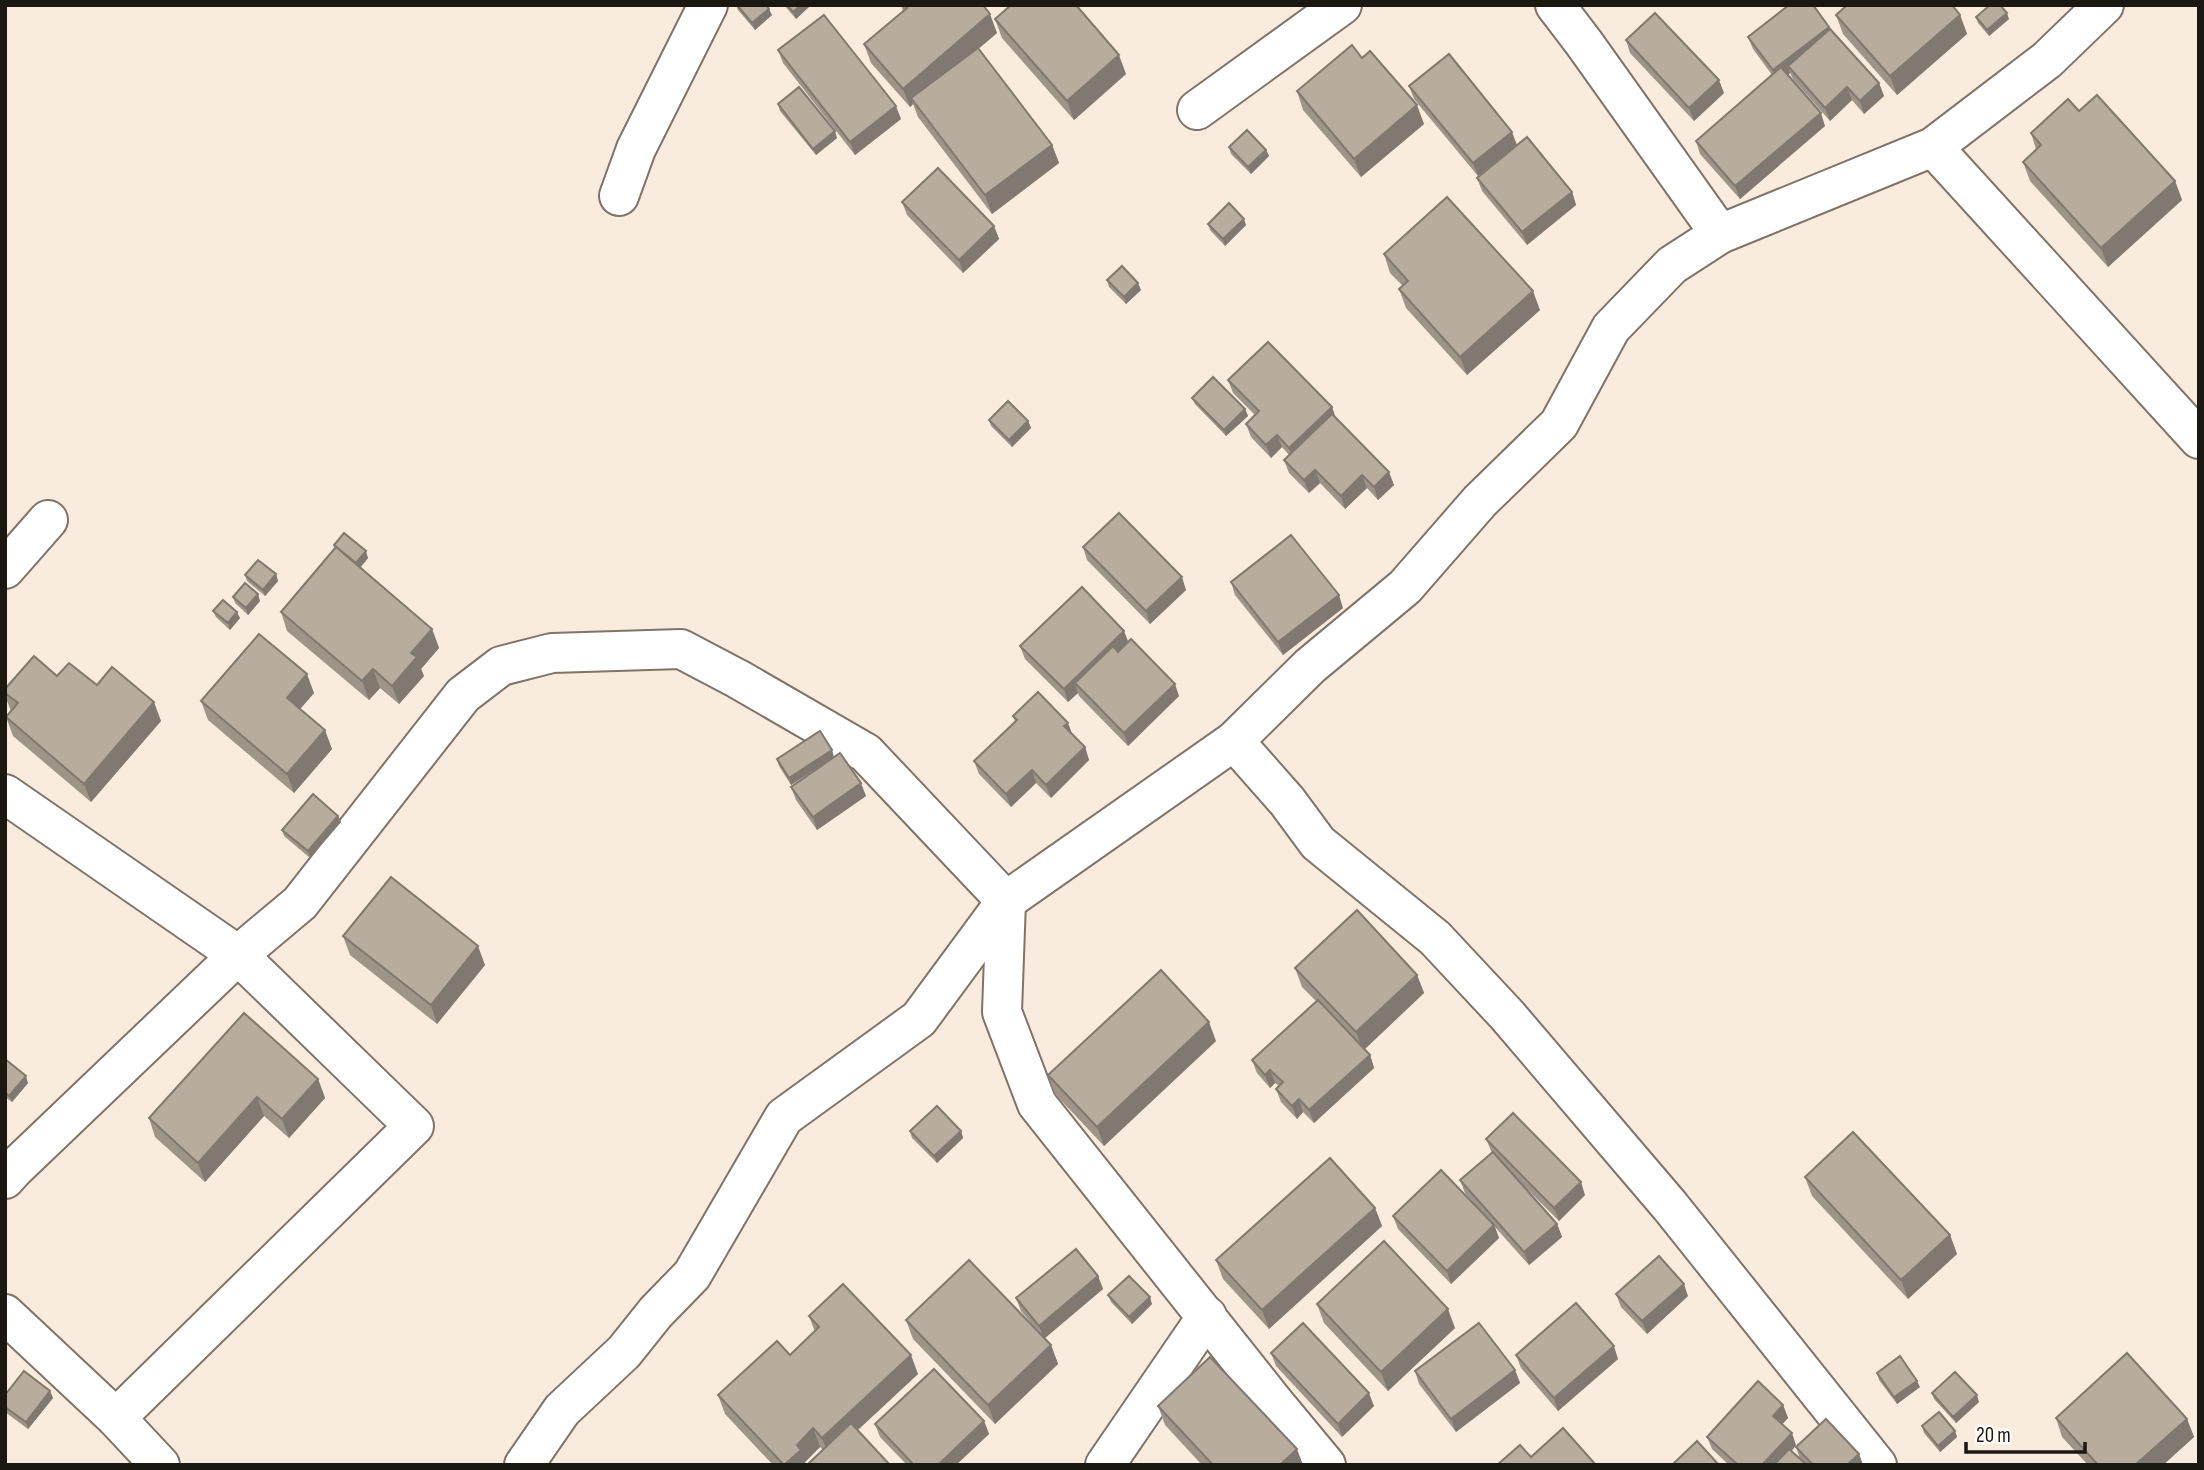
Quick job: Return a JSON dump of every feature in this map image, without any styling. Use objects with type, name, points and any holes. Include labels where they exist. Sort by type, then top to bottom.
[{"type":"street","points":[[619,196],[636,149],[708,5]]},
{"type":"street","points":[[1197,110],[1342,5]]},
{"type":"street","points":[[1555,5],[1720,234]]},
{"type":"street","points":[[524,1465],[562,1410],[624,1352],[656,1312],[692,1275],[784,1117],[919,1019],[1006,901],[1234,741],[1310,666],[1405,587],[1480,501],[1559,424],[1611,328],[1672,265],[1720,234],[1933,147],[2047,60],[2104,5]]},
{"type":"street","points":[[1933,147],[2199,439]]},
{"type":"street","points":[[5,569],[48,520]]},
{"type":"street","points":[[5,1180],[238,956],[300,903],[463,695],[501,666],[552,653],[681,649],[866,753],[1006,901],[1002,1012],[1037,1104],[1326,1465]]},
{"type":"street","points":[[1234,741],[1287,801],[1318,843],[1435,938],[1507,1015],[1670,1206],[1877,1465]]},
{"type":"street","points":[[5,794],[238,956],[414,1126],[116,1418]]},
{"type":"street","points":[[5,1314],[116,1418],[160,1465]]},
{"type":"street","points":[[1105,1465],[1207,1316]]},
{"type":"building","points":[[737,5],[766,5],[769,9],[752,23]]},
{"type":"building","points":[[787,5],[801,5],[793,12]]},
{"type":"building","points":[[905,5],[983,5],[990,14],[903,89],[864,44],[907,8]]},
{"type":"building","points":[[1011,5],[1076,5],[1119,55],[1067,101],[995,19]]},
{"type":"building","points":[[1789,5],[1813,5],[1829,27],[1773,70],[1748,37]]},
{"type":"building","points":[[1847,5],[1952,5],[1960,15],[1890,76],[1836,15]]},
{"type":"building","points":[[1990,5],[2000,5],[2007,13],[1987,30],[1976,17]]},
{"type":"building","points":[[1655,13],[1719,80],[1689,108],[1626,40]]},
{"type":"building","points":[[824,15],[896,106],[850,142],[778,50]]},
{"type":"building","points":[[1830,29],[1879,83],[1860,101],[1847,87],[1825,108],[1788,66]]},
{"type":"building","points":[[1352,45],[1362,58],[1370,51],[1417,105],[1354,159],[1297,91]]},
{"type":"building","points":[[978,48],[1052,145],[985,195],[911,98]]},
{"type":"building","points":[[1449,54],[1512,132],[1473,163],[1409,86]]},
{"type":"building","points":[[1781,67],[1821,113],[1735,186],[1696,141]]},
{"type":"building","points":[[799,87],[835,131],[813,149],[778,104]]},
{"type":"building","points":[[2097,95],[2175,181],[2101,248],[2023,162],[2041,145],[2031,133],[2068,99],[2079,111]]},
{"type":"building","points":[[1247,130],[1266,150],[1248,167],[1229,147]]},
{"type":"building","points":[[1527,137],[1572,192],[1522,232],[1477,178]]},
{"type":"building","points":[[938,168],[994,226],[959,260],[902,202]]},
{"type":"building","points":[[1447,197],[1533,291],[1460,357],[1399,289],[1408,281],[1384,254]]},
{"type":"building","points":[[1229,203],[1244,219],[1223,239],[1208,224]]},
{"type":"building","points":[[1122,266],[1138,283],[1124,297],[1107,280]]},
{"type":"building","points":[[1268,342],[1332,407],[1289,448],[1277,435],[1266,445],[1246,424],[1259,411],[1228,380]]},
{"type":"building","points":[[1213,377],[1245,409],[1224,430],[1192,398]]},
{"type":"building","points":[[1008,401],[1028,421],[1009,440],[989,420]]},
{"type":"building","points":[[1332,414],[1389,472],[1374,487],[1362,475],[1341,496],[1315,470],[1304,480],[1284,460]]},
{"type":"building","points":[[1119,513],[1182,577],[1146,611],[1083,547]]},
{"type":"building","points":[[344,533],[366,551],[356,563],[334,545]]},
{"type":"building","points":[[1291,535],[1339,595],[1278,642],[1231,582]]},
{"type":"building","points":[[336,547],[432,629],[411,653],[417,657],[392,686],[373,669],[362,681],[281,612]]},
{"type":"building","points":[[258,560],[276,574],[263,590],[245,575]]},
{"type":"building","points":[[245,583],[258,594],[246,608],[233,597]]},
{"type":"building","points":[[1082,587],[1124,631],[1064,689],[1020,646]]},
{"type":"building","points":[[223,600],[237,612],[228,623],[213,611]]},
{"type":"building","points":[[259,634],[307,674],[287,698],[325,730],[287,774],[201,701]]},
{"type":"building","points":[[1131,639],[1175,684],[1124,733],[1075,683],[1113,646],[1118,652]]},
{"type":"building","points":[[34,656],[57,676],[69,663],[97,685],[112,667],[154,702],[84,784],[6,717],[18,703],[5,693],[5,689]]},
{"type":"building","points":[[1038,692],[1068,723],[1064,726],[1085,747],[1046,785],[1032,770],[1006,794],[974,761],[1017,720],[1013,716]]},
{"type":"building","points":[[820,731],[832,750],[789,778],[777,759]]},
{"type":"building","points":[[840,753],[861,783],[813,817],[791,787]]},
{"type":"building","points":[[313,794],[338,816],[308,851],[282,830]]},
{"type":"building","points":[[391,877],[478,946],[431,1005],[343,936]]},
{"type":"building","points":[[1357,910],[1417,975],[1356,1032],[1295,968]]},
{"type":"building","points":[[1161,970],[1209,1022],[1097,1127],[1048,1075]]},
{"type":"building","points":[[1318,1000],[1370,1055],[1309,1110],[1299,1099],[1292,1106],[1276,1089],[1283,1082],[1270,1070],[1265,1075],[1252,1060]]},
{"type":"building","points":[[244,1013],[318,1079],[282,1119],[257,1097],[198,1163],[149,1118]]},
{"type":"building","points":[[5,1059],[26,1076],[9,1096],[5,1092]]},
{"type":"building","points":[[937,1106],[961,1131],[934,1156],[910,1131]]},
{"type":"building","points":[[1513,1113],[1581,1182],[1554,1208],[1486,1139]]},
{"type":"building","points":[[1853,1132],[1950,1235],[1901,1280],[1805,1177]]},
{"type":"building","points":[[1493,1152],[1557,1224],[1524,1252],[1460,1180]]},
{"type":"building","points":[[1330,1158],[1375,1208],[1262,1310],[1216,1260]]},
{"type":"building","points":[[1441,1170],[1494,1225],[1447,1271],[1393,1216]]},
{"type":"building","points":[[1384,1241],[1448,1309],[1381,1372],[1317,1304]]},
{"type":"building","points":[[1076,1249],[1098,1276],[1039,1326],[1016,1298]]},
{"type":"building","points":[[1659,1256],[1684,1284],[1642,1321],[1616,1294]]},
{"type":"building","points":[[969,1260],[1051,1345],[988,1405],[906,1320]]},
{"type":"building","points":[[1129,1276],[1150,1297],[1129,1317],[1108,1295]]},
{"type":"building","points":[[843,1284],[911,1355],[822,1438],[813,1428],[797,1445],[801,1450],[784,1465],[718,1395],[777,1341],[790,1355],[819,1327],[809,1316]]},
{"type":"building","points":[[1576,1303],[1614,1346],[1554,1398],[1516,1355]]},
{"type":"building","points":[[1303,1323],[1369,1393],[1338,1424],[1271,1353]]},
{"type":"building","points":[[1479,1323],[1515,1370],[1451,1419],[1415,1371]]},
{"type":"building","points":[[2127,1353],[2187,1419],[2135,1465],[2098,1465],[2056,1418]]},
{"type":"building","points":[[1900,1356],[1917,1381],[1894,1397],[1877,1373]]},
{"type":"building","points":[[1210,1357],[1297,1449],[1280,1465],[1213,1465],[1158,1406]]},
{"type":"building","points":[[934,1369],[984,1421],[938,1465],[914,1465],[875,1424]]},
{"type":"building","points":[[24,1371],[50,1391],[26,1422],[5,1407],[5,1395]]},
{"type":"building","points":[[1955,1372],[1977,1395],[1953,1417],[1932,1393]]},
{"type":"building","points":[[1758,1381],[1783,1405],[1773,1416],[1792,1433],[1762,1465],[1738,1465],[1707,1437]]},
{"type":"building","points":[[1939,1412],[1955,1431],[1938,1446],[1922,1426]]},
{"type":"building","points":[[1826,1419],[1859,1454],[1847,1465],[1813,1465],[1796,1447]]},
{"type":"building","points":[[851,1423],[890,1465],[807,1465]]},
{"type":"building","points":[[1563,1428],[1596,1465],[1497,1465],[1520,1445],[1531,1457]]},
{"type":"building","points":[[1697,1441],[1719,1465],[1672,1465]]},
{"type":"building","points":[[1789,1449],[1807,1465],[1774,1465]]}]
